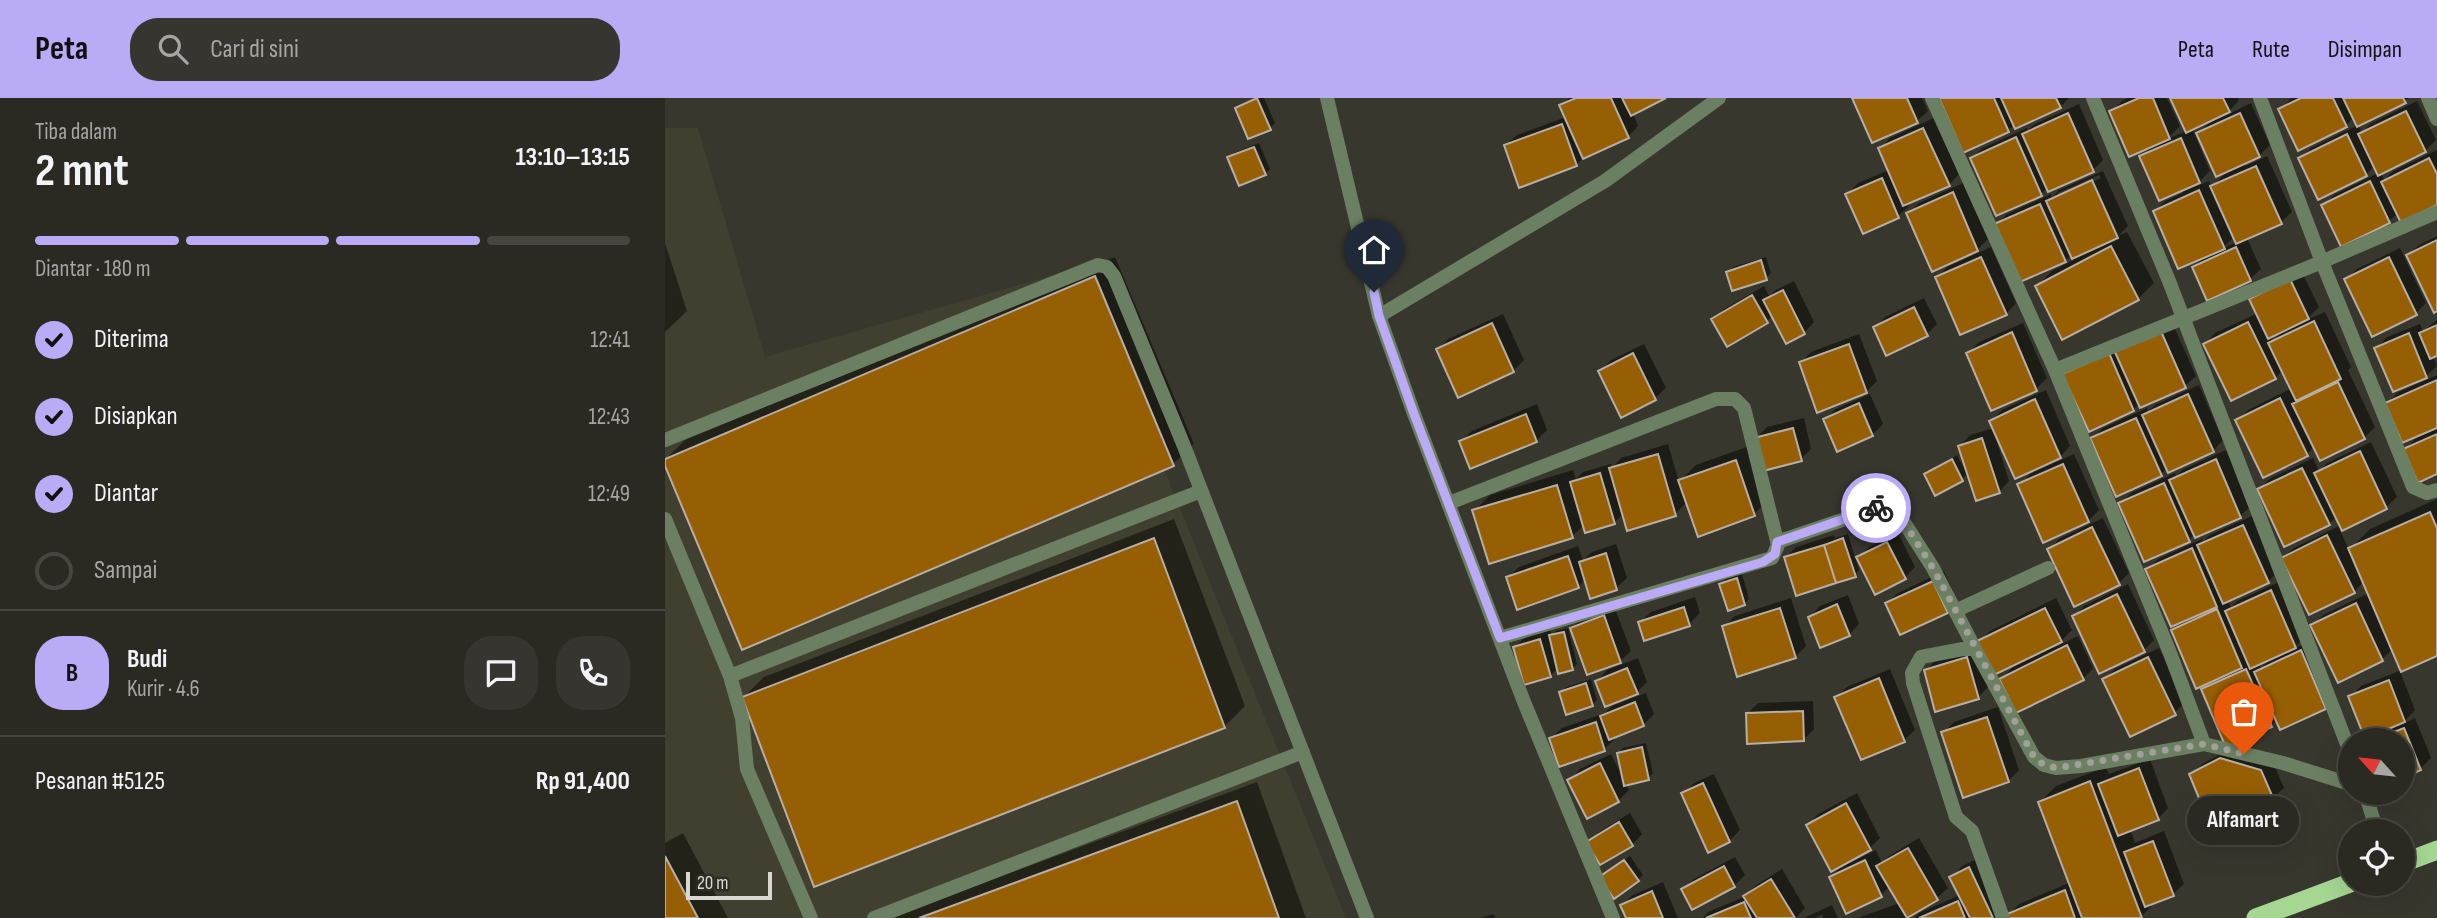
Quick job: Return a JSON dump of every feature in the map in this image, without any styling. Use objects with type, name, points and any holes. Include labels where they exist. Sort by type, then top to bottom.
[{"type":"highway","points":[[2415,858],[2437,850]]},
{"type":"highway","points":[[2256,918],[2338,887]]},
{"type":"street","points":[[1327,98],[1379,316],[1500,638],[1613,918]]},
{"type":"street","points":[[1379,316],[1605,181],[1719,98]]},
{"type":"street","points":[[1932,98],[2055,370],[2204,744]]},
{"type":"street","points":[[2093,98],[2183,318],[2341,728]]},
{"type":"street","points":[[2260,98],[2322,262],[2413,487],[2429,493],[2437,490]]},
{"type":"street","points":[[2428,98],[2437,119]]},
{"type":"street","points":[[2055,370],[2322,262],[2437,212]]},
{"type":"street","points":[[665,440],[1104,265],[1114,276],[1201,491],[1367,918]]},
{"type":"street","points":[[1448,503],[1697,405],[1727,398],[1735,399],[1744,408],[1777,542],[1775,554],[1763,562],[1500,638]]},
{"type":"street","points":[[730,676],[1201,491]]},
{"type":"street","points":[[1777,542],[1886,505],[1895,508],[1933,568],[2034,757],[2044,765],[2056,768],[2081,766],[2204,744],[2283,763],[2338,780]]},
{"type":"street","points":[[665,519],[730,676],[742,718],[747,769],[811,918]]},
{"type":"street","points":[[1955,611],[2047,568]]},
{"type":"street","points":[[1975,649],[1921,657],[1912,673],[1956,817],[1972,831],[2003,918]]},
{"type":"street","points":[[874,918],[1303,752]]},
{"type":"shaded area","points":[[665,128],[698,128],[765,357],[1082,267],[1346,918],[665,918]]},
{"type":"building","points":[[1257,98],[1271,130],[1248,139],[1235,108]]},
{"type":"building","points":[[1576,98],[1611,98],[1629,138],[1583,159],[1559,105]]},
{"type":"building","points":[[1622,98],[1666,98],[1631,116]]},
{"type":"building","points":[[1852,98],[1907,98],[1918,123],[1872,143]]},
{"type":"building","points":[[1939,98],[1994,98],[2009,132],[1963,153]]},
{"type":"building","points":[[2001,98],[2056,98],[2061,108],[2015,129]]},
{"type":"building","points":[[2139,98],[2153,98],[2170,139],[2129,157],[2109,111]]},
{"type":"building","points":[[2170,98],[2223,98],[2230,112],[2186,133]]},
{"type":"building","points":[[2301,98],[2333,98],[2347,127],[2298,151],[2278,109]]},
{"type":"building","points":[[2343,98],[2403,98],[2406,103],[2357,127]]},
{"type":"building","points":[[2406,111],[2426,152],[2378,176],[2358,134]]},
{"type":"building","points":[[2068,113],[2094,172],[2048,192],[2022,134]]},
{"type":"building","points":[[2240,113],[2260,157],[2216,177],[2196,133]]},
{"type":"building","points":[[1562,124],[1577,166],[1519,188],[1504,145]]},
{"type":"building","points":[[1923,128],[1950,186],[1903,206],[1878,148]]},
{"type":"building","points":[[2347,134],[2367,176],[2318,200],[2298,158]]},
{"type":"building","points":[[2016,137],[2042,196],[1996,216],[1970,158]]},
{"type":"building","points":[[2181,138],[2200,183],[2159,201],[2139,156]]},
{"type":"building","points":[[1254,147],[1266,175],[1239,186],[1227,157]]},
{"type":"building","points":[[2429,158],[2437,174],[2437,205],[2401,223],[2381,182]]},
{"type":"building","points":[[2256,166],[2282,224],[2236,244],[2210,186]]},
{"type":"building","points":[[1882,178],[1899,218],[1863,234],[1845,194]]},
{"type":"building","points":[[2092,180],[2118,238],[2072,259],[2046,201]]},
{"type":"building","points":[[2370,181],[2390,223],[2341,247],[2321,205]]},
{"type":"building","points":[[2199,190],[2225,249],[2178,269],[2153,211]]},
{"type":"building","points":[[1953,192],[1978,251],[1932,272],[1906,213]]},
{"type":"building","points":[[2040,204],[2066,262],[2020,282],[1994,224]]},
{"type":"building","points":[[2437,240],[2437,311],[2434,313],[2406,255]]},
{"type":"building","points":[[2111,246],[2139,300],[2062,340],[2035,286]]},
{"type":"building","points":[[2236,247],[2251,281],[2207,301],[2192,267]]},
{"type":"building","points":[[1981,257],[2007,315],[1960,335],[1935,277]]},
{"type":"building","points":[[2389,257],[2417,315],[2372,337],[2344,279]]},
{"type":"building","points":[[1761,260],[1767,280],[1732,291],[1726,272]]},
{"type":"building","points":[[1095,276],[1174,466],[742,650],[665,466],[665,459]]},
{"type":"building","points":[[2290,279],[2309,319],[2268,339],[2249,299]]},
{"type":"building","points":[[1783,290],[1805,334],[1786,344],[1763,300]]},
{"type":"building","points":[[1752,295],[1768,323],[1727,347],[1711,319]]},
{"type":"building","points":[[1914,307],[1928,336],[1886,356],[1873,327]]},
{"type":"building","points":[[2314,321],[2341,379],[2296,401],[2268,343]]},
{"type":"building","points":[[2248,322],[2276,379],[2231,401],[2203,344]]},
{"type":"building","points":[[1492,323],[1514,372],[1458,398],[1436,349]]},
{"type":"building","points":[[2437,325],[2437,356],[2430,359],[2419,333]]},
{"type":"building","points":[[2160,329],[2186,388],[2140,408],[2114,350]]},
{"type":"building","points":[[2012,332],[2037,391],[1991,411],[1966,353]]},
{"type":"building","points":[[2409,333],[2427,378],[2393,392],[2374,348]]},
{"type":"building","points":[[1849,344],[1867,393],[1817,413],[1799,362]]},
{"type":"building","points":[[1633,353],[1656,400],[1621,418],[1598,371]]},
{"type":"building","points":[[2109,353],[2134,411],[2089,432],[2062,374]]},
{"type":"building","points":[[2437,380],[2437,428],[2402,443],[2385,403]]},
{"type":"building","points":[[2338,382],[2365,439],[2320,461],[2292,404]]},
{"type":"building","points":[[2188,394],[2214,452],[2168,473],[2142,415]]},
{"type":"building","points":[[2280,398],[2308,456],[2263,478],[2235,420]]},
{"type":"building","points":[[2035,399],[2061,458],[2015,479],[1989,421]]},
{"type":"building","points":[[1859,403],[1873,436],[1837,452],[1823,419]]},
{"type":"building","points":[[1526,414],[1537,442],[1470,469],[1459,441]]},
{"type":"building","points":[[2136,418],[2162,476],[2116,497],[2090,438]]},
{"type":"building","points":[[1793,428],[1802,461],[1763,471],[1754,438]]},
{"type":"building","points":[[2437,434],[2437,474],[2418,483],[2403,449]]},
{"type":"building","points":[[1982,438],[2000,493],[1976,501],[1958,446]]},
{"type":"building","points":[[2360,451],[2387,509],[2342,531],[2314,473]]},
{"type":"building","points":[[1658,454],[1676,516],[1627,531],[1609,468]]},
{"type":"building","points":[[1952,459],[1963,481],[1935,496],[1924,474]]},
{"type":"building","points":[[2216,459],[2241,518],[2195,538],[2169,480]]},
{"type":"building","points":[[1736,460],[1755,516],[1698,537],[1678,480]]},
{"type":"building","points":[[2063,464],[2089,522],[2043,543],[2017,484]]},
{"type":"building","points":[[2302,468],[2330,525],[2284,547],[2257,489]]},
{"type":"building","points":[[1600,473],[1615,524],[1585,533],[1570,482]]},
{"type":"building","points":[[2164,483],[2190,542],[2144,562],[2118,503]]},
{"type":"building","points":[[1557,485],[1573,538],[1489,564],[1472,510]]},
{"type":"building","points":[[2430,512],[2437,528],[2437,656],[2401,672],[2348,548]]},
{"type":"building","points":[[2243,525],[2269,583],[2223,604],[2197,545]]},
{"type":"building","points":[[2092,527],[2120,585],[2074,607],[2047,549]]},
{"type":"building","points":[[2327,535],[2355,593],[2309,615],[2281,558]]},
{"type":"building","points":[[1154,538],[1225,728],[814,887],[742,697]]},
{"type":"building","points":[[1843,538],[1856,577],[1836,583],[1824,545]]},
{"type":"building","points":[[1887,542],[1906,579],[1875,595],[1856,557]]},
{"type":"building","points":[[1824,545],[1836,583],[1796,596],[1784,557]]},
{"type":"building","points":[[2192,548],[2217,607],[2171,627],[2145,569]]},
{"type":"building","points":[[1606,553],[1617,590],[1590,599],[1579,562]]},
{"type":"building","points":[[1568,556],[1579,588],[1517,610],[1506,577]]},
{"type":"building","points":[[1737,578],[1745,605],[1728,611],[1719,584]]},
{"type":"building","points":[[1933,581],[1948,613],[1900,635],[1885,603]]},
{"type":"building","points":[[2271,590],[2296,648],[2250,669],[2225,611]]},
{"type":"building","points":[[2117,594],[2145,652],[2099,674],[2072,616]]},
{"type":"building","points":[[2356,603],[2383,661],[2338,683],[2310,625]]},
{"type":"building","points":[[1837,604],[1850,636],[1820,648],[1808,617]]},
{"type":"building","points":[[1684,607],[1690,626],[1644,641],[1638,622]]},
{"type":"building","points":[[1780,608],[1796,658],[1737,677],[1722,626]]},
{"type":"building","points":[[2045,608],[2062,642],[1994,675],[1977,641]]},
{"type":"building","points":[[2217,609],[2242,668],[2196,689],[2171,630]]},
{"type":"building","points":[[1604,615],[1621,663],[1587,675],[1570,628]]},
{"type":"building","points":[[1564,632],[1573,670],[1558,674],[1549,635]]},
{"type":"building","points":[[1540,639],[1551,677],[1524,685],[1513,647]]},
{"type":"building","points":[[2067,645],[2084,680],[2016,713],[1999,679]]},
{"type":"building","points":[[2301,650],[2326,709],[2280,730],[2254,672]]},
{"type":"building","points":[[1967,657],[1979,699],[1935,712],[1924,670]]},
{"type":"building","points":[[2148,657],[2176,715],[2130,737],[2102,679]]},
{"type":"building","points":[[1627,668],[1638,694],[1605,707],[1595,681]]},
{"type":"building","points":[[2246,669],[2272,727],[2226,748],[2201,689]]},
{"type":"building","points":[[1879,678],[1905,742],[1861,760],[1834,697]]},
{"type":"building","points":[[2389,680],[2405,722],[2391,728],[2361,728],[2348,696]]},
{"type":"building","points":[[1586,683],[1593,706],[1566,715],[1559,692]]},
{"type":"building","points":[[1635,702],[1644,726],[1609,740],[1600,716]]},
{"type":"building","points":[[1803,711],[1804,741],[1747,744],[1746,713]]},
{"type":"building","points":[[1987,717],[2009,782],[1963,798],[1941,732]]},
{"type":"building","points":[[1596,722],[1605,751],[1559,767],[1549,738]]},
{"type":"building","points":[[1642,747],[1649,780],[1624,786],[1617,753]]},
{"type":"building","points":[[2415,755],[2421,770],[2415,773]]},
{"type":"building","points":[[2220,758],[2261,770],[2274,800],[2210,825],[2189,774]]},
{"type":"building","points":[[1600,763],[1619,802],[1587,819],[1567,780]]},
{"type":"building","points":[[2139,768],[2159,820],[2118,836],[2098,784]]},
{"type":"building","points":[[2090,781],[2142,918],[2082,918],[2038,802]]},
{"type":"building","points":[[1703,783],[1730,842],[1708,853],[1681,793]]},
{"type":"building","points":[[1237,801],[1279,918],[919,918]]},
{"type":"building","points":[[1846,803],[1871,850],[1831,872],[1806,825]]},
{"type":"building","points":[[1619,822],[1633,846],[1600,865],[1586,842]]},
{"type":"building","points":[[2153,841],[2174,896],[2145,907],[2124,852]]},
{"type":"building","points":[[1908,848],[1938,900],[1907,918],[1876,866]]},
{"type":"building","points":[[665,856],[698,918],[665,918]]},
{"type":"building","points":[[1624,860],[1639,881],[1614,899],[1599,877]]},
{"type":"building","points":[[1865,860],[1882,897],[1846,914],[1829,877]]},
{"type":"building","points":[[1724,866],[1735,887],[1692,910],[1681,889]]},
{"type":"building","points":[[1969,867],[1993,918],[1970,918],[1949,877]]},
{"type":"building","points":[[1771,879],[1795,918],[1757,918],[1743,896]]},
{"type":"building","points":[[2065,890],[2075,918],[2008,918],[2007,914]]},
{"type":"building","points":[[1652,891],[1663,918],[1626,918],[1620,905]]},
{"type":"building","points":[[1958,901],[1965,918],[1919,918]]},
{"type":"building","points":[[1744,902],[1751,918],[1706,918]]},
{"type":"way so far","points":[[1876,508],[1886,505],[1895,508],[1933,568],[2034,757],[2044,765],[2056,768],[2081,766],[2204,744],[2244,754]]},
{"type":"place","name":"Alfamart","points":[[2244,754]]},
{"type":"route","points":[[1374,292],[1379,316],[1414,414],[1500,638],[1763,562],[1775,554],[1777,542],[1876,508]]}]
